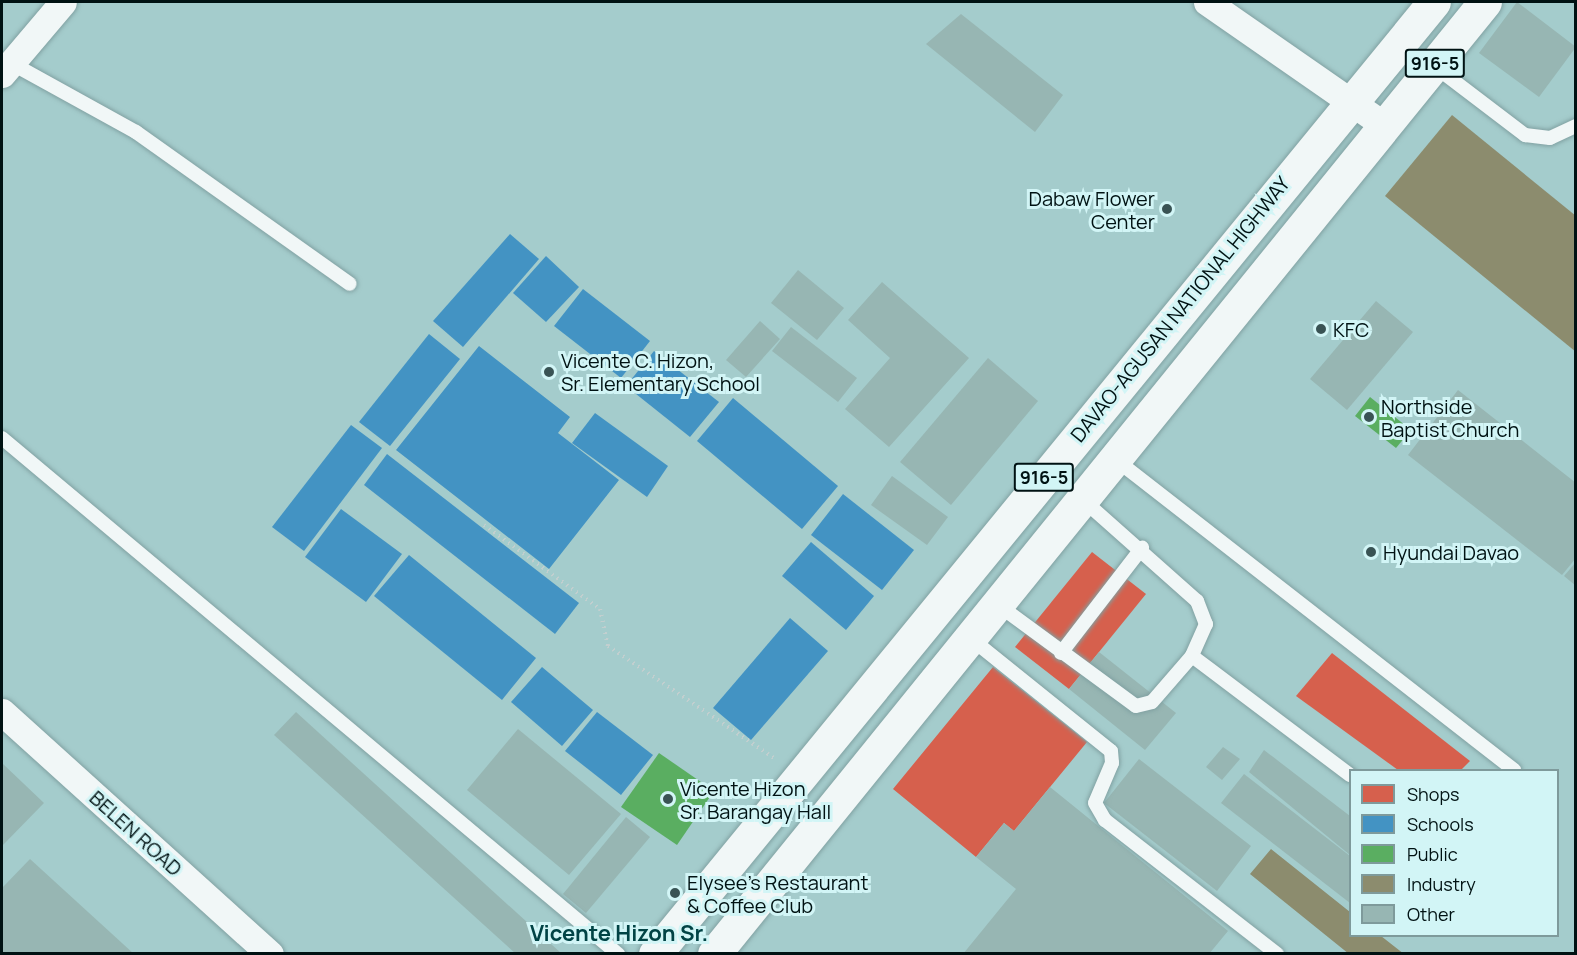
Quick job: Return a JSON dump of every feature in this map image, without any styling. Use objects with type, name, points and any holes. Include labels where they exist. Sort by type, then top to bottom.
[{"type":"main road","name":"DAVAO-AGUSAN NATIONAL HIGHWAY","points":[[655,954],[1348,102],[1434,2]]},
{"type":"main road","name":"DAVAO-AGUSAN NATIONAL HIGHWAY","points":[[714,954],[1485,2]]},
{"type":"street","points":[[6,69],[63,2]]},
{"type":"street","points":[[1207,2],[1384,125]]},
{"type":"street","name":"BELEN ROAD","points":[[2,712],[270,954]]},
{"type":"lane","points":[[1433,65],[1525,135],[1550,138],[1575,126]]},
{"type":"lane","points":[[6,69],[136,132],[350,284]]},
{"type":"lane","points":[[2,438],[618,954]]},
{"type":"lane","points":[[1115,459],[1511,769]]},
{"type":"lane","points":[[997,604],[1060,653],[1136,706],[1152,702],[1192,656],[1206,624],[1197,601],[1142,549],[1082,500]]},
{"type":"lane","points":[[1060,653],[1142,549]]},
{"type":"lane","points":[[969,637],[1111,751],[1112,763],[1095,803],[1105,820],[1277,954]]},
{"type":"lane","points":[[1192,656],[1349,774]]},
{"type":"path","points":[[484,525],[600,609],[608,646],[800,776]]},
{"type":"building: Shops","points":[[1092,552],[1146,594],[1069,689],[1015,647]]},
{"type":"building: Shops","points":[[1332,653],[1470,761],[1462,769],[1397,769],[1296,696]]},
{"type":"building: Shops","points":[[993,667],[1087,742],[1014,831],[1004,823],[976,857],[893,789]]},
{"type":"building: Schools","points":[[510,234],[539,259],[463,347],[433,321]]},
{"type":"building: Schools","points":[[546,256],[579,287],[546,322],[513,293]]},
{"type":"building: Schools","points":[[583,289],[650,341],[621,378],[554,326]]},
{"type":"building: Schools","points":[[429,334],[460,359],[390,446],[359,422]]},
{"type":"building: Schools","points":[[479,346],[570,417],[558,433],[619,480],[549,569],[396,450]]},
{"type":"building: Schools","points":[[654,351],[719,402],[690,437],[626,386]]},
{"type":"building: Schools","points":[[733,398],[838,486],[802,529],[697,441]]},
{"type":"building: Schools","points":[[595,413],[668,466],[647,497],[572,443]]},
{"type":"building: Schools","points":[[351,425],[382,448],[304,551],[272,527]]},
{"type":"building: Schools","points":[[387,454],[579,603],[555,634],[364,485]]},
{"type":"building: Schools","points":[[843,494],[914,550],[882,590],[811,535]]},
{"type":"building: Schools","points":[[341,509],[402,554],[366,602],[305,557]]},
{"type":"building: Schools","points":[[811,542],[874,596],[846,630],[782,576]]},
{"type":"building: Schools","points":[[409,555],[536,658],[502,700],[374,596]]},
{"type":"building: Schools","points":[[790,618],[828,651],[751,740],[713,708]]},
{"type":"building: Schools","points":[[542,667],[593,710],[562,746],[511,702]]},
{"type":"building: Schools","points":[[597,712],[653,755],[621,795],[565,751]]},
{"type":"building: Public","points":[[1370,397],[1411,430],[1396,448],[1355,416]]},
{"type":"building: Public","name":"Vicente Hizon Sr. Barangay Hall","points":[[659,753],[714,791],[677,845],[621,807]]},
{"type":"building: Industry","points":[[1452,115],[1576,216],[1576,352],[1385,196]]},
{"type":"building: Industry","points":[[1271,849],[1349,911],[1349,937],[1382,937],[1404,954],[1349,954],[1250,874]]},
{"type":"building: Other","points":[[1517,2],[1576,47],[1539,97],[1479,53]]},
{"type":"building: Other","points":[[961,14],[1063,95],[1035,132],[926,44]]},
{"type":"building: Other","points":[[798,270],[844,308],[817,340],[771,303]]},
{"type":"building: Other","points":[[882,282],[969,358],[889,447],[845,409],[890,358],[848,320]]},
{"type":"building: Other","points":[[1376,301],[1413,332],[1347,410],[1310,379]]},
{"type":"building: Other","points":[[760,321],[780,339],[746,377],[726,360]]},
{"type":"building: Other","points":[[791,327],[857,378],[838,402],[772,351]]},
{"type":"building: Other","points":[[988,358],[1038,401],[951,505],[900,462]]},
{"type":"building: Other","points":[[1458,390],[1576,483],[1576,558],[1562,575],[1408,455]]},
{"type":"building: Other","points":[[892,476],[948,517],[927,545],[871,505]]},
{"type":"building: Other","points":[[1576,562],[1576,586],[1564,576]]},
{"type":"building: Other","points":[[1099,652],[1176,713],[1145,750],[1069,689]]},
{"type":"building: Other","points":[[296,712],[562,954],[516,954],[274,735]]},
{"type":"building: Other","points":[[518,729],[621,814],[569,875],[467,790]]},
{"type":"building: Other","points":[[1223,747],[1240,759],[1222,780],[1206,767]]},
{"type":"building: Other","points":[[1264,750],[1349,815],[1349,854],[1249,772]]},
{"type":"building: Other","points":[[1139,759],[1251,846],[1217,891],[1104,803]]},
{"type":"building: Other","points":[[2,763],[44,803],[2,846]]},
{"type":"building: Other","points":[[1244,774],[1349,855],[1349,902],[1221,803]]},
{"type":"building: Other","points":[[1050,787],[1228,931],[1209,954],[963,954],[1016,889],[976,857],[1004,823],[1014,831]]},
{"type":"building: Other","points":[[626,817],[650,837],[586,913],[563,894]]},
{"type":"building: Other","points":[[30,859],[134,954],[2,954],[2,888]]},
{"type":"place","name":"Dabaw Flower Center","points":[[1167,209]]},
{"type":"place","name":"KFC","points":[[1321,329]]},
{"type":"place","name":"Vicente C. Hizon, Sr. Elementary School","points":[[549,372]]},
{"type":"place","name":"Northside Baptist Church","points":[[1369,417]]},
{"type":"place","name":"Hyundai Davao","points":[[1371,552]]},
{"type":"place","name":"Vicente Hizon Sr. Barangay Hall","points":[[668,799]]},
{"type":"place","name":"Elysee's Restaurant & Coffee Club","points":[[675,893]]},
{"type":"district","name":"Vicente Hizon Sr.","points":[[619,934]]}]
